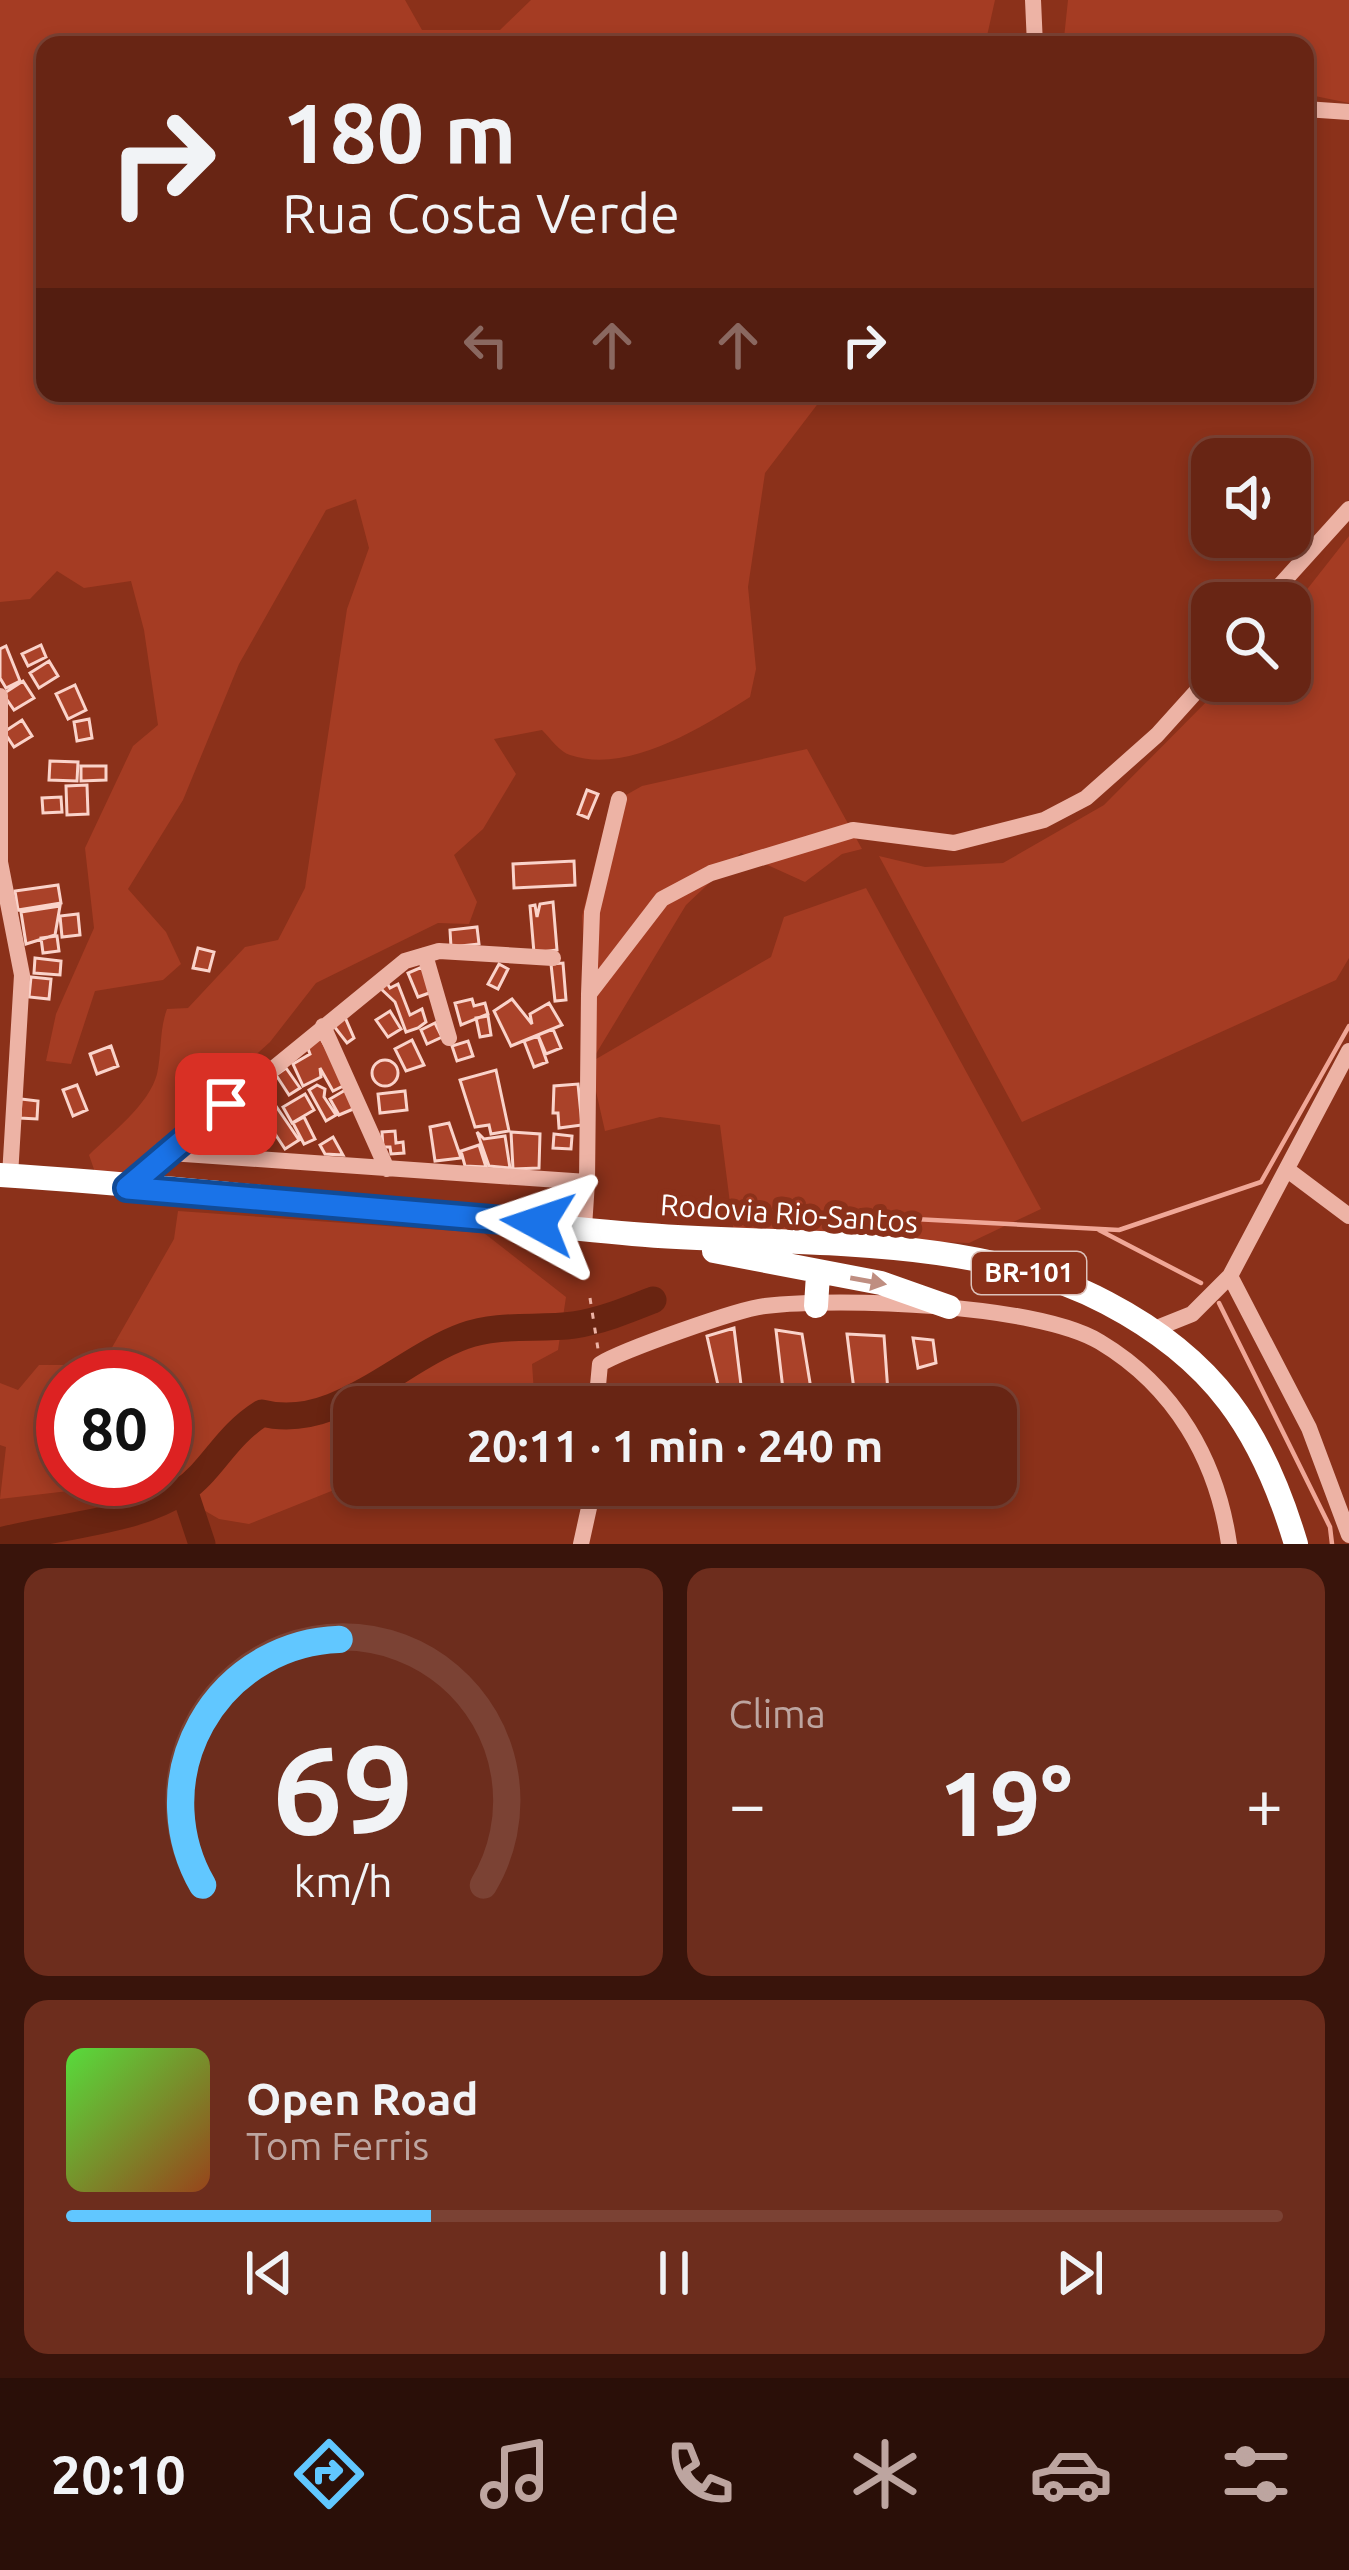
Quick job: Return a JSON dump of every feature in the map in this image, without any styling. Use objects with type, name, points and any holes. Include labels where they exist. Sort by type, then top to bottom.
[{"type":"highway","name":"Rodovia Rio-Santos","points":[[5,1176],[629,1233],[919,1252],[1060,1281],[1152,1330],[1204,1369],[1256,1436],[1296,1544]]},
{"type":"highway","points":[[629,1233],[913,1291],[949,1307]]},
{"type":"highway","points":[[816,1306],[818,1274]]},
{"type":"street","points":[[1033,0],[1035,36]]},
{"type":"street","points":[[1314,110],[1349,112]]},
{"type":"street","points":[[1283,582],[1349,509]]},
{"type":"street","points":[[0,696],[0,863],[22,975],[5,1176]]},
{"type":"street","points":[[589,994],[662,899],[681,885],[854,830],[954,843],[1044,820],[1086,798],[1191,697]]},
{"type":"street","points":[[584,1227],[592,912],[619,799]]},
{"type":"street","points":[[127,1188],[405,961],[425,955],[493,951],[527,960],[553,958]]},
{"type":"street","points":[[425,955],[449,1039]]},
{"type":"street","points":[[323,1026],[388,1169]]},
{"type":"street","points":[[1152,1330],[1192,1314],[1230,1276],[1349,1051]]},
{"type":"street","points":[[170,1153],[587,1182]]},
{"type":"street","points":[[1289,1172],[1349,1216]]},
{"type":"street","points":[[1230,1276],[1309,1428],[1349,1535]]},
{"type":"street","points":[[596,1386],[596,1374],[611,1357],[743,1310],[949,1307],[1038,1318],[1099,1341],[1166,1394],[1199,1445],[1222,1498],[1229,1544]]},
{"type":"street","points":[[581,1544],[589,1506]]},
{"type":"path","points":[[590,1298],[596,1337]]},
{"type":"shaded area","points":[[0,0],[405,0],[422,30],[500,30],[531,0],[995,0],[987,36],[36,36],[36,402],[819,402],[765,473],[748,587],[756,669],[750,697],[664,744],[616,758],[570,755],[542,730],[494,739],[516,774],[483,829],[454,855],[477,902],[469,924],[438,923],[316,983],[270,1042],[124,1174],[96,1175],[89,1155],[128,1118],[153,1085],[167,1009],[188,1008],[245,947],[278,940],[305,888],[347,609],[369,548],[356,499],[326,510],[239,664],[183,800],[128,889],[166,932],[181,964],[163,980],[95,991],[71,1064],[46,1061],[56,1014],[94,928],[85,848],[133,746],[158,725],[144,630],[131,581],[84,588],[57,571],[30,599],[0,602]]},
{"type":"shaded area","points":[[1068,0],[1349,0],[1349,103],[1314,96],[1314,36],[1064,36]]},
{"type":"shaded area","points":[[1349,536],[1349,958],[1336,980],[1022,1122],[879,856],[925,867],[1003,863],[1104,805],[1206,702],[1311,702],[1311,584]]},
{"type":"shaded area","points":[[807,749],[862,849],[842,854],[805,882],[741,853],[686,905],[591,1062],[771,957],[784,917],[866,888],[1041,1209],[969,1243],[734,1234],[720,1125],[660,1117],[605,1131],[590,1065],[582,916],[610,804],[642,786]]},
{"type":"shaded area","points":[[178,1211],[484,1233],[566,1297],[558,1350],[532,1364],[534,1386],[333,1386],[333,1490],[249,1524],[219,1519],[192,1503],[192,1350],[111,1350],[174,1239]]},
{"type":"shaded area","points":[[36,1369],[36,1495],[0,1499],[6,1447],[0,1445],[0,1383],[18,1390]]},
{"type":"building","points":[[41,645],[46,657],[28,666],[22,654]]},
{"type":"building","points":[[6,646],[20,681],[6,688],[0,678],[0,649]]},
{"type":"building","points":[[49,661],[58,676],[39,688],[30,673]]},
{"type":"building","points":[[23,681],[34,698],[14,710],[3,694]]},
{"type":"building","points":[[75,685],[86,710],[68,719],[56,694]]},
{"type":"building","points":[[89,719],[92,738],[77,741],[74,722]]},
{"type":"building","points":[[22,720],[32,736],[14,747],[4,732]]},
{"type":"building","points":[[50,761],[78,762],[77,781],[49,780]]},
{"type":"building","points":[[81,766],[106,766],[106,780],[81,781]]},
{"type":"building","points":[[87,785],[88,814],[67,815],[66,786]]},
{"type":"building","points":[[587,790],[598,794],[588,818],[578,814]]},
{"type":"building","points":[[61,797],[62,812],[43,813],[42,798]]},
{"type":"building","points":[[574,861],[575,885],[514,888],[513,864]]},
{"type":"building","points":[[58,885],[61,903],[18,910],[15,891]]},
{"type":"building","points":[[553,902],[557,950],[534,953],[530,906],[535,905],[537,917],[540,904]]},
{"type":"building","points":[[60,906],[55,935],[26,944],[21,912]]},
{"type":"building","points":[[78,914],[80,935],[62,937],[60,916]]},
{"type":"building","points":[[477,927],[479,944],[451,947],[450,930]]},
{"type":"building","points":[[57,936],[59,951],[43,953],[41,938]]},
{"type":"building","points":[[198,948],[214,952],[209,971],[193,968]]},
{"type":"building","points":[[35,958],[61,961],[60,975],[34,973]]},
{"type":"building","points":[[563,963],[566,1000],[555,1001],[551,964]]},
{"type":"building","points":[[499,964],[508,969],[498,989],[488,984]]},
{"type":"building","points":[[422,967],[432,992],[418,997],[408,973]]},
{"type":"building","points":[[31,977],[51,979],[49,999],[29,997]]},
{"type":"building","points":[[387,983],[390,988],[398,984],[410,1015],[422,1009],[426,1022],[406,1032],[395,1002],[379,987]]},
{"type":"building","points":[[472,999],[474,1006],[485,1003],[488,1014],[461,1025],[455,1003]]},
{"type":"building","points":[[512,999],[532,1024],[530,1014],[549,1003],[562,1025],[511,1046],[494,1011]]},
{"type":"building","points":[[390,1011],[401,1029],[388,1037],[376,1020]]},
{"type":"building","points":[[344,1015],[354,1038],[347,1043],[333,1025]]},
{"type":"building","points":[[488,1016],[491,1035],[480,1037],[476,1018]]},
{"type":"building","points":[[435,1023],[442,1037],[427,1044],[421,1030]]},
{"type":"building","points":[[553,1029],[561,1048],[546,1054],[538,1035]]},
{"type":"building","points":[[538,1036],[547,1062],[534,1067],[524,1041]]},
{"type":"building","points":[[320,1037],[347,1084],[333,1091],[320,1068],[321,1077],[303,1086],[293,1064],[310,1054],[307,1046]]},
{"type":"building","points":[[412,1040],[424,1065],[406,1071],[395,1049]]},
{"type":"building","points":[[468,1041],[473,1056],[457,1061],[452,1046]]},
{"type":"building","points":[[111,1046],[118,1066],[97,1074],[90,1054]]},
{"type":"building","points":[[385,1060],[395,1063],[395,1083],[385,1086],[375,1083],[372,1073],[375,1063]]},
{"type":"building","points":[[286,1068],[300,1088],[289,1095],[276,1075]]},
{"type":"building","points":[[496,1070],[509,1131],[491,1134],[489,1125],[475,1127],[460,1080]]},
{"type":"building","points":[[578,1084],[582,1125],[559,1128],[558,1113],[553,1113],[554,1086]]},
{"type":"building","points":[[77,1085],[87,1110],[73,1116],[63,1090]]},
{"type":"building","points":[[317,1085],[325,1089],[324,1097],[336,1115],[326,1121],[309,1090]]},
{"type":"building","points":[[263,1087],[299,1140],[285,1149],[250,1096]]},
{"type":"building","points":[[347,1089],[358,1107],[339,1115],[330,1099]]},
{"type":"building","points":[[405,1091],[407,1110],[380,1113],[378,1094]]},
{"type":"building","points":[[305,1094],[314,1110],[292,1123],[283,1107]]},
{"type":"building","points":[[21,1099],[38,1101],[37,1119],[20,1118]]},
{"type":"building","points":[[248,1101],[272,1137],[257,1147],[233,1111]]},
{"type":"building","points":[[228,1115],[251,1146],[230,1146],[224,1139],[204,1145],[197,1137]]},
{"type":"building","points":[[304,1117],[315,1139],[304,1144],[293,1123]]},
{"type":"building","points":[[449,1123],[461,1158],[435,1161],[430,1127]]},
{"type":"building","points":[[395,1131],[396,1143],[403,1142],[404,1153],[391,1154],[390,1147],[383,1147],[382,1132]]},
{"type":"building","points":[[477,1132],[484,1139],[505,1136],[510,1168],[489,1166]]},
{"type":"building","points":[[511,1132],[540,1134],[539,1168],[513,1169]]},
{"type":"building","points":[[554,1134],[572,1136],[571,1149],[553,1148]]},
{"type":"building","points":[[333,1137],[343,1155],[325,1154],[320,1145]]},
{"type":"building","points":[[479,1145],[486,1167],[465,1166],[461,1151]]},
{"type":"building","points":[[734,1328],[741,1386],[718,1386],[707,1336]]},
{"type":"building","points":[[776,1330],[802,1334],[811,1386],[783,1386]]},
{"type":"building","points":[[847,1334],[884,1336],[888,1386],[854,1386]]},
{"type":"building","points":[[913,1338],[933,1340],[936,1363],[918,1368]]},
{"type":"waterway","points":[[763,1211],[1119,1230],[1261,1182],[1349,1026]]},
{"type":"waterway","points":[[1099,1230],[1201,1283]]},
{"type":"waterway","points":[[0,1541],[119,1516],[163,1501],[193,1483],[238,1432],[262,1413],[289,1416],[341,1403],[464,1336],[584,1323],[653,1300]]},
{"type":"waterway","points":[[1219,1303],[1330,1527],[1332,1544]]},
{"type":"waterway","points":[[189,1506],[202,1544]]},
{"type":"route","points":[[226,1104],[127,1188],[538,1223]]}]
